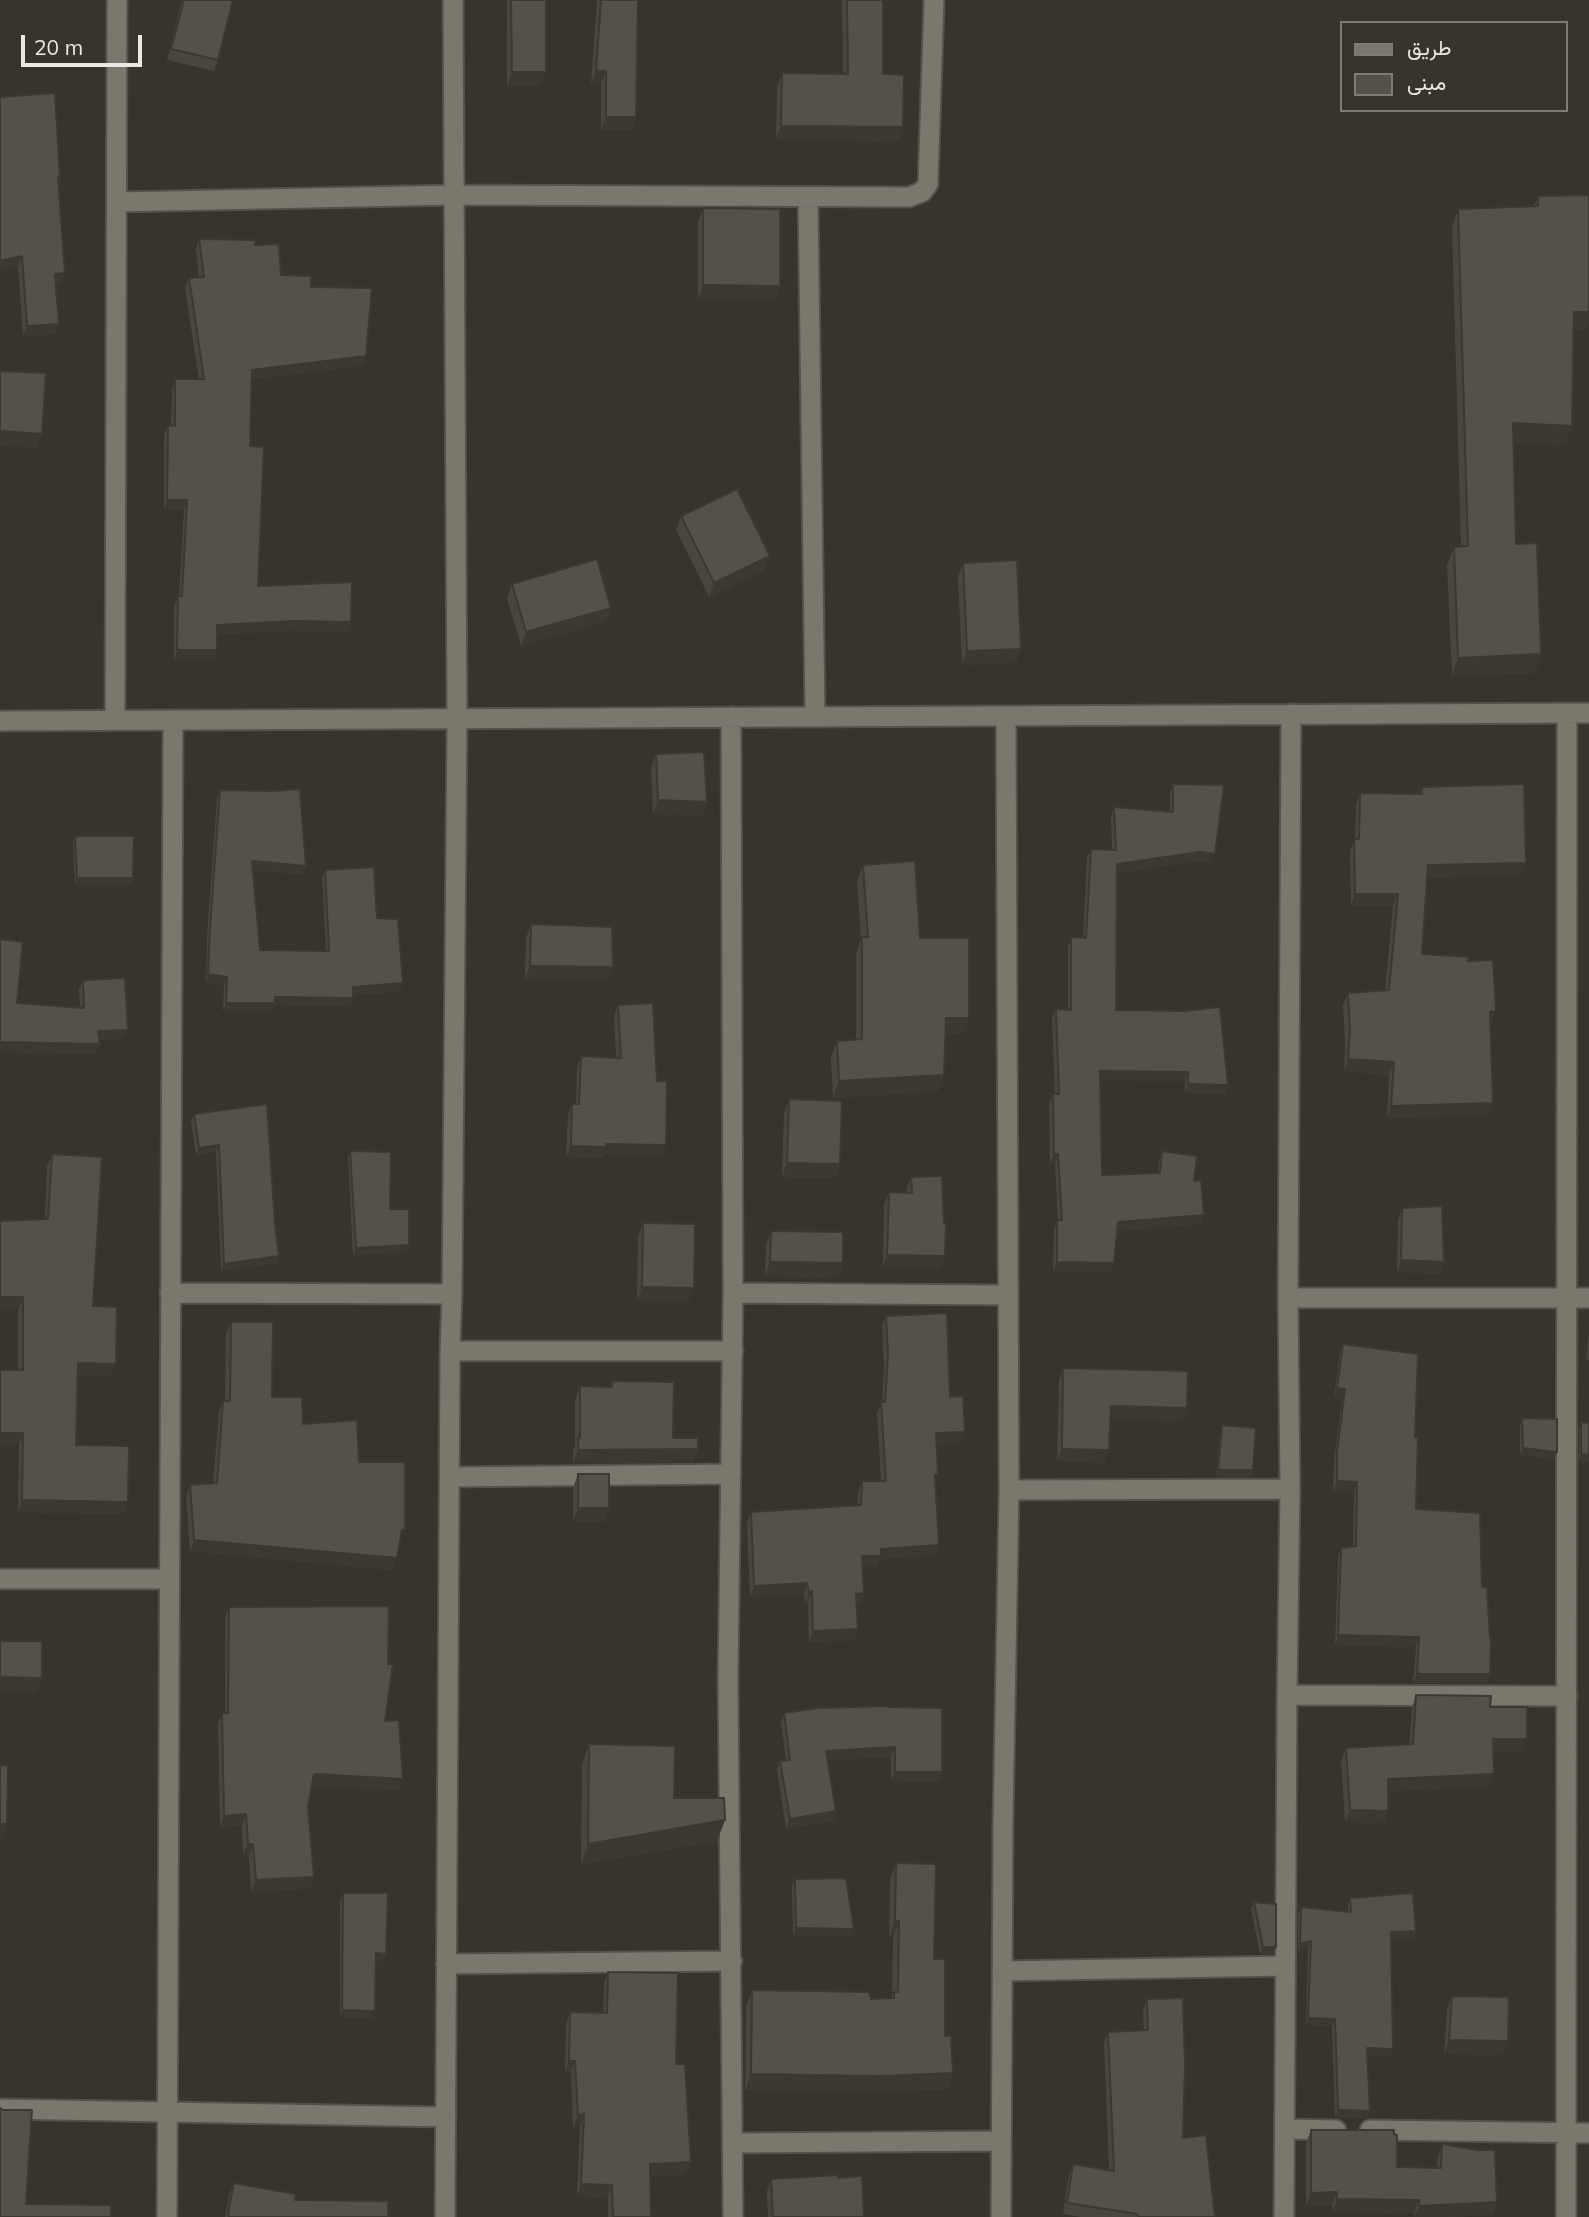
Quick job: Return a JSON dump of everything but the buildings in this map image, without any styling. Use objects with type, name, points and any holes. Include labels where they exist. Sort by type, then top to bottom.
[{"type":"street","points":[[116,720],[117,0]]},
{"type":"street","points":[[445,2217],[457,718],[453,0]]},
{"type":"street","points":[[117,202],[454,195],[909,197],[922,192],[928,184],[934,0]]},
{"type":"street","points":[[808,197],[815,717]]},
{"type":"street","points":[[1566,2217],[1567,713]]},
{"type":"street","points":[[0,721],[1589,713]]},
{"type":"street","points":[[1284,2217],[1290,1489],[1288,1298],[1291,714]]},
{"type":"street","points":[[1001,2217],[1003,1822],[1009,1490],[1006,716]]},
{"type":"street","points":[[731,718],[733,1351],[728,1679],[733,2217]]},
{"type":"street","points":[[167,2217],[173,720]]},
{"type":"street","points":[[170,1293],[452,1294]]},
{"type":"street","points":[[733,1293],[1007,1294]]},
{"type":"street","points":[[1288,1298],[1589,1298]]},
{"type":"street","points":[[450,1351],[733,1351]]},
{"type":"street","points":[[450,1477],[731,1474]]},
{"type":"street","points":[[1009,1490],[1290,1489]]},
{"type":"street","points":[[0,1579],[169,1579]]},
{"type":"street","points":[[1287,1695],[1567,1696]]},
{"type":"street","points":[[446,1964],[732,1961]]},
{"type":"street","points":[[1003,1971],[1285,1966]]},
{"type":"street","points":[[0,2109],[446,2117]]},
{"type":"street","points":[[1285,2129],[1589,2133]]},
{"type":"street","points":[[733,2143],[1002,2141]]}]
